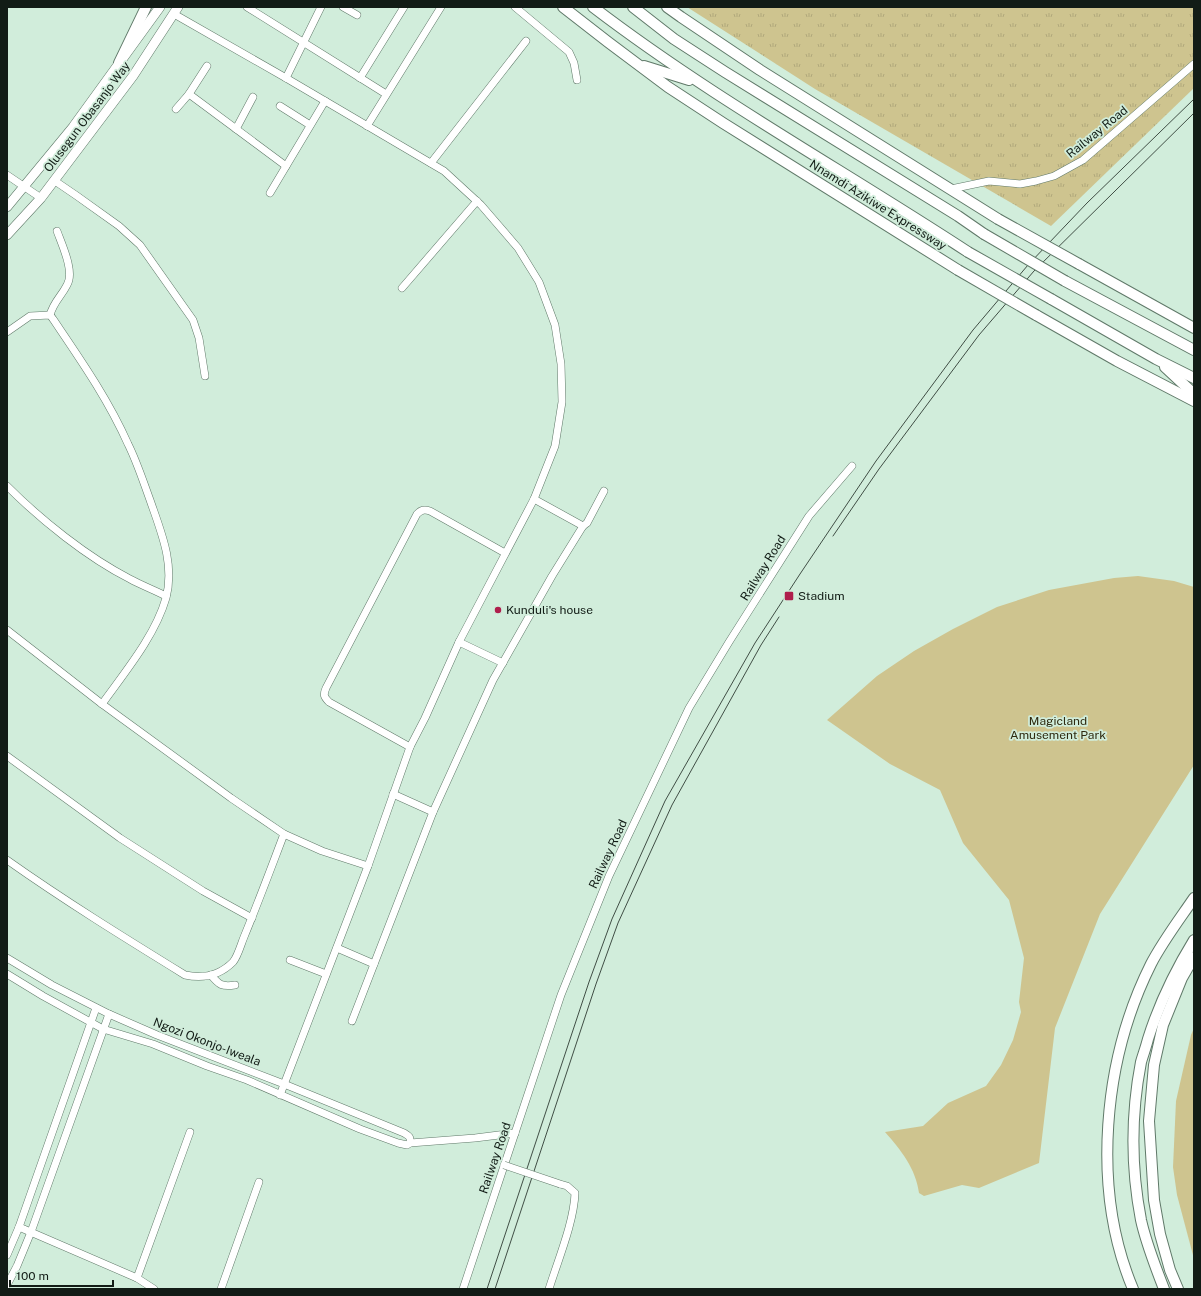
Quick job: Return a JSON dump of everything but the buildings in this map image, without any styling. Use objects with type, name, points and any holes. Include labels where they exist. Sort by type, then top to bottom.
[{"type":"highway","points":[[119,63],[146,7]]},
{"type":"highway","name":"Nnamdi Azikiwe Expressway","points":[[563,7],[668,87],[958,270],[1124,364],[1194,400]]},
{"type":"highway","name":"Nnamdi Azikiwe Expressway","points":[[593,7],[625,32],[699,83],[968,252],[1156,359],[1194,378]]},
{"type":"highway","points":[[633,7],[674,39],[725,72],[958,216],[984,234],[1065,281],[1194,350]]},
{"type":"highway","points":[[645,7],[674,39]]},
{"type":"highway","points":[[667,7],[681,18],[760,70],[998,219],[1194,328]]},
{"type":"highway","points":[[636,63],[699,83]]},
{"type":"highway","points":[[1181,344],[1194,347]]},
{"type":"highway","points":[[1156,359],[1194,394]]},
{"type":"highway","points":[[1133,1289],[1117,1240],[1111,1203],[1108,1163],[1109,1120],[1114,1075],[1124,1034],[1152,964],[1170,933],[1194,898]]},
{"type":"highway","points":[[1163,1287],[1152,1259],[1141,1220],[1135,1174],[1133,1137],[1136,1097],[1141,1062],[1152,1025],[1166,990],[1194,940]]},
{"type":"highway","points":[[1133,1137],[1154,1065],[1163,1025],[1182,978],[1194,957]]},
{"type":"highway","points":[[1154,1065],[1149,1121],[1154,1200],[1160,1234],[1170,1270],[1178,1289]]},
{"type":"highway","points":[[1160,1234],[1159,1254],[1163,1287]]},
{"type":"main road","name":"Olusegun Obasanjo Way","points":[[7,207],[73,128],[160,7]]},
{"type":"main road","name":"Olusegun Obasanjo Way","points":[[7,236],[55,181],[133,76],[176,11]]},
{"type":"street","points":[[247,7],[386,94]]},
{"type":"street","points":[[286,78],[321,7]]},
{"type":"street","points":[[343,7],[357,15]]},
{"type":"street","points":[[360,78],[404,7]]},
{"type":"street","points":[[367,126],[441,7]]},
{"type":"street","points":[[515,7],[569,52],[574,63],[576,80]]},
{"type":"street","points":[[176,11],[444,171],[477,201],[518,248],[538,282],[555,325],[561,364],[562,402],[555,446],[534,499],[459,642],[425,718],[410,747],[368,866],[280,1095]]},
{"type":"street","points":[[431,163],[526,41]]},
{"type":"street","name":"Railway Road","points":[[951,189],[989,181],[1020,184],[1054,176],[1083,160],[1194,64]]},
{"type":"street","points":[[176,109],[189,94],[207,66]]},
{"type":"street","points":[[189,94],[286,166]]},
{"type":"street","points":[[236,129],[254,97]]},
{"type":"street","points":[[270,193],[325,101]]},
{"type":"street","points":[[280,106],[310,125]]},
{"type":"street","points":[[7,176],[41,198]]},
{"type":"street","points":[[55,181],[118,226],[140,245],[192,320],[199,338],[205,376]]},
{"type":"street","points":[[402,288],[477,201]]},
{"type":"street","points":[[50,315],[53,305],[68,284],[70,276],[57,231]]},
{"type":"street","points":[[7,332],[30,316],[50,315]]},
{"type":"street","points":[[50,315],[104,396],[134,457],[166,546],[168,561],[166,596],[161,612],[143,645],[102,704]]},
{"type":"street","name":"Railway Road","points":[[463,1289],[561,995],[609,876],[689,708],[809,516],[852,466]]},
{"type":"street","points":[[7,486],[56,530],[93,556],[130,580],[166,596]]},
{"type":"street","points":[[352,1021],[433,812],[493,680],[552,576],[583,526],[587,523],[604,491]]},
{"type":"street","points":[[534,499],[583,526]]},
{"type":"street","points":[[410,747],[325,699],[324,694],[326,688],[421,510],[425,509],[430,511],[506,553]]},
{"type":"street","points":[[7,630],[102,704],[231,798],[284,834],[322,851],[368,866]]},
{"type":"street","points":[[459,642],[503,664]]},
{"type":"street","points":[[7,756],[120,838],[203,891],[252,918]]},
{"type":"street","points":[[393,794],[433,812]]},
{"type":"street","points":[[7,860],[118,934],[186,975],[196,977],[218,973],[234,961],[284,834]]},
{"type":"street","points":[[336,948],[374,964]]},
{"type":"street","name":"Ngozi Okonjo-Iweala","points":[[7,958],[52,985],[109,1014],[156,1035],[284,1084],[404,1133],[409,1136],[410,1143],[407,1145],[398,1143],[360,1129],[246,1080],[153,1044],[104,1029],[43,996],[7,974]]},
{"type":"street","points":[[290,960],[326,974]]},
{"type":"street","points":[[211,975],[218,983],[226,986],[235,985]]},
{"type":"street","points":[[7,1255],[19,1227],[96,1008]]},
{"type":"street","points":[[7,1285],[17,1266],[31,1232],[109,1014]]},
{"type":"street","points":[[137,1278],[190,1132]]},
{"type":"street","points":[[410,1143],[515,1133]]},
{"type":"street","points":[[504,1165],[567,1186],[575,1192],[574,1206],[549,1289]]},
{"type":"street","points":[[221,1289],[259,1182]]},
{"type":"street","points":[[19,1227],[137,1278],[154,1289]]},
{"type":"green space","points":[[687,7],[1194,7],[1194,88],[1051,226],[815,89]]},
{"type":"green space","name":"Magicland Amusement Park","points":[[1138,576],[1174,581],[1194,587],[1194,765],[1100,914],[1055,1028],[1039,1163],[979,1188],[962,1185],[924,1196],[919,1193],[915,1176],[907,1160],[885,1132],[923,1126],[948,1103],[986,1086],[1001,1065],[1013,1040],[1021,1012],[1019,1002],[1024,958],[1009,900],[963,843],[940,790],[890,764],[827,720],[877,676],[914,651],[997,607],[1049,590],[1114,578]]},
{"type":"green space","points":[[1194,1028],[1194,1259],[1177,1195],[1173,1167],[1176,1101],[1191,1035]]},
{"type":"tram line","points":[[487,1289],[589,982],[612,919],[665,801],[755,643],[876,461],[973,330],[1028,265],[1087,203],[1194,99]]},
{"type":"tram line","points":[[833,536],[879,469],[979,335],[1034,271],[1194,113]]},
{"type":"tram line","points":[[495,1289],[596,984],[618,923],[672,805],[761,645],[779,617]]},
{"type":"place","name":"Stadium","points":[[789,596]]},
{"type":"place","name":"Kunduli's house","points":[[498,610]]}]
